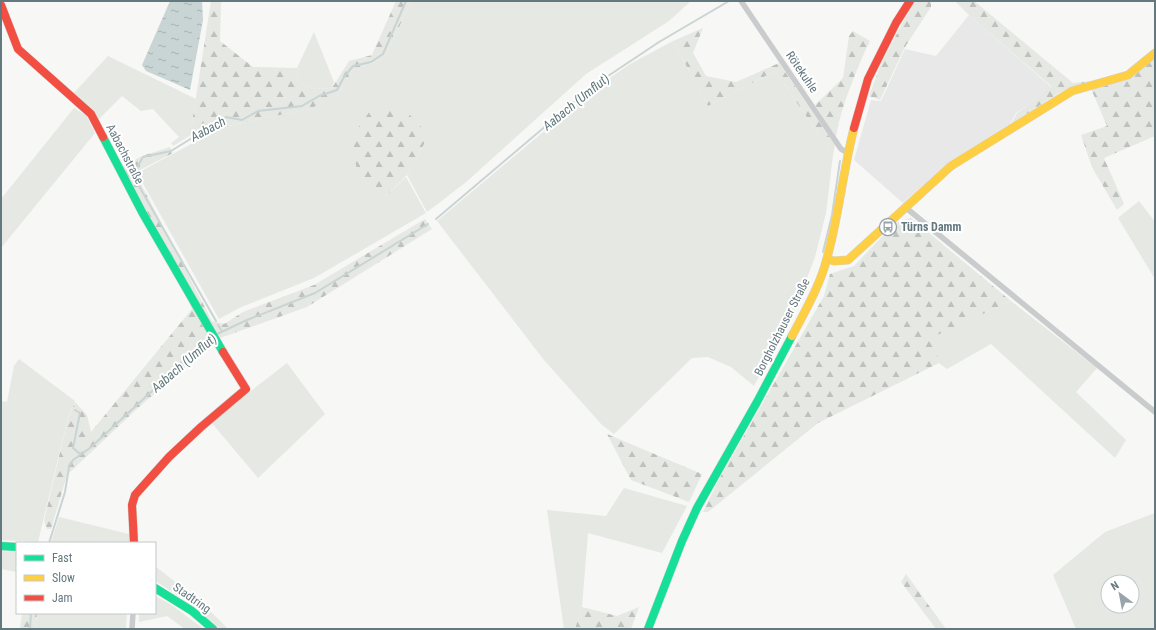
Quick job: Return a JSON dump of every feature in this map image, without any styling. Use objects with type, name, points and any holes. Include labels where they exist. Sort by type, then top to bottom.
[{"type":"street","name":"Rötekuhle","points":[[741,1],[841,149],[848,153]]},
{"type":"street","name":"Borgholzhauser Straße","points":[[648,629],[682,541],[697,508],[757,402],[816,290],[827,259],[837,217],[848,153],[868,80],[896,24],[910,1]]},
{"type":"street","name":"Aabachstraße","points":[[1,5],[18,49],[91,114],[142,212],[215,340],[246,389],[201,427],[169,457],[135,495],[132,505],[134,542]]},
{"type":"street","points":[[827,259],[834,261],[848,260],[951,166],[1072,91],[1128,75],[1155,53]]},
{"type":"street","points":[[905,208],[1155,412]]},
{"type":"street","points":[[1,546],[16,547]]},
{"type":"street","name":"Stadtring","points":[[156,589],[192,611],[213,629]]},
{"type":"street","points":[[132,629],[133,614]]},
{"type":"shaded area","points":[[969,15],[1052,88],[1016,113],[1010,124],[949,162],[903,203],[854,160],[871,100],[881,101],[905,49],[936,56]]},
{"type":"green space","points":[[211,1],[221,1],[220,41],[253,67],[297,68],[299,83],[316,89],[332,88],[349,61],[372,55],[396,1],[414,1],[410,3],[385,58],[352,71],[337,96],[307,110],[220,128],[198,139],[191,129]]},
{"type":"green space","points":[[414,1],[691,1],[669,21],[586,74],[465,183],[427,212],[407,175],[429,135],[385,197],[406,177],[426,213],[314,278],[239,308],[219,319],[141,180],[143,170],[221,128],[306,110],[337,96],[352,71],[385,58],[410,3]]},
{"type":"green space","points":[[914,1],[931,1],[931,7],[905,47],[880,100],[869,96],[881,64]]},
{"type":"green space","points":[[955,1],[974,1],[1073,83],[1100,80],[1127,73],[1155,50],[1155,136],[1104,158],[1124,204],[1117,210],[1092,167],[1081,135],[1107,126],[1089,84],[1069,88],[1059,93],[1011,124],[1017,113],[1052,87]]},
{"type":"green space","points":[[703,28],[693,53],[706,76],[736,82],[779,63],[835,145],[833,155],[775,71],[708,106],[673,41]]},
{"type":"green space","points":[[853,31],[870,41],[847,95],[836,137],[815,105],[843,78],[849,36]]},
{"type":"green space","points":[[314,32],[334,82],[332,88],[316,89],[299,83],[297,68]]},
{"type":"green space","points":[[673,41],[708,106],[775,71],[833,155],[826,213],[815,257],[796,307],[754,386],[731,367],[708,357],[692,358],[614,434],[602,425],[544,360],[437,221],[597,87],[630,64]]},
{"type":"green space","points":[[108,56],[196,99],[191,129],[194,133],[173,146],[171,143],[179,137],[153,109],[141,111],[122,96],[98,120],[73,94]]},
{"type":"green space","points":[[382,107],[405,110],[429,135],[407,175],[385,197],[359,181],[351,138],[370,111]]},
{"type":"green space","points":[[74,108],[86,115],[95,133],[1,248],[1,199]]},
{"type":"green space","points":[[170,147],[173,153],[140,170],[139,180],[212,321],[224,324],[243,312],[314,285],[425,219],[432,229],[307,307],[220,338],[139,407],[67,475],[51,529],[47,529],[44,521],[68,418],[75,402],[87,415],[91,432],[192,309],[122,167],[142,156]]},
{"type":"green space","points":[[1139,201],[1155,222],[1155,279],[1118,218]]},
{"type":"green space","points":[[911,218],[1011,301],[933,337],[939,363],[818,423],[708,512],[703,512],[718,481],[824,296],[830,274],[854,266],[895,223]]},
{"type":"green space","points":[[1011,301],[1097,368],[1076,392],[1126,440],[1115,458],[991,344],[947,369],[939,363],[932,337]]},
{"type":"green space","points":[[19,359],[75,401],[68,417],[38,542],[1,540],[1,401],[7,402],[14,366]]},
{"type":"green space","points":[[287,363],[325,414],[258,478],[211,422]]},
{"type":"green space","points":[[607,434],[702,474],[689,502],[631,480]]},
{"type":"green space","points":[[624,488],[687,506],[662,553],[588,533],[582,607],[575,629],[564,629],[547,510],[606,516]]},
{"type":"green space","points":[[1155,513],[1155,629],[1076,629],[1053,575],[1105,532]]},
{"type":"green space","points":[[59,517],[129,534],[129,542],[51,542]]},
{"type":"green space","points":[[1,551],[16,552],[16,572],[1,569]]},
{"type":"green space","points":[[156,567],[203,604],[228,629],[220,629],[205,615],[156,582]]},
{"type":"green space","points":[[906,574],[946,629],[936,629],[901,582]]},
{"type":"green space","points":[[156,597],[170,604],[204,629],[185,629],[167,616],[139,622],[139,614],[156,614]]},
{"type":"green space","points":[[582,607],[617,616],[639,607],[631,629],[575,629]]},
{"type":"green space","points":[[22,614],[37,614],[35,629],[20,629]]},
{"type":"green space","points":[[37,614],[127,614],[126,629],[35,629]]},
{"type":"water","points":[[170,1],[202,1],[203,20],[190,90],[146,71],[142,65]]},
{"type":"waterway","name":"Aabach","points":[[216,321],[135,179],[138,166],[143,157],[171,151],[226,117],[242,120],[258,111],[302,106],[319,96],[337,90],[344,77],[353,66],[371,62],[383,54],[406,1]]},
{"type":"waterway","name":"Aabach (Umflut)","points":[[436,219],[593,86],[659,42],[729,1]]},
{"type":"waterway","points":[[823,252],[832,215],[840,161]]},
{"type":"waterway","name":"Aabach (Umflut)","points":[[215,335],[247,320],[315,293],[428,224]]},
{"type":"waterway","name":"Aabach","points":[[218,325],[222,331]]},
{"type":"waterway","name":"Aabach (Umflut)","points":[[49,542],[65,492],[69,467],[73,460],[90,448],[211,337]]},
{"type":"waterway","points":[[75,410],[80,413],[73,448],[80,454]]},
{"type":"waterway","name":"Aabach (Umflut)","points":[[30,629],[31,614]]},
{"type":"traffic: fast","points":[[103,137],[142,212],[223,352]]},
{"type":"traffic: fast","points":[[648,629],[682,541],[697,508],[757,402],[792,336]]},
{"type":"traffic: fast","points":[[1,546],[16,547]]},
{"type":"traffic: fast","points":[[156,589],[192,611],[213,629]]},
{"type":"traffic: slow","points":[[827,259],[834,261],[848,260],[951,166],[1072,91],[1128,75],[1155,53]]},
{"type":"traffic: slow","points":[[792,336],[812,298],[824,268],[835,226],[854,128]]},
{"type":"traffic: jam","points":[[854,128],[868,79],[896,23],[910,1]]},
{"type":"traffic: jam","points":[[1,5],[18,49],[91,114],[103,137]]},
{"type":"traffic: jam","points":[[134,542],[132,505],[135,495],[169,457],[201,427],[246,389],[223,352]]},
{"type":"place","name":"Türns Damm","points":[[888,227]]}]
